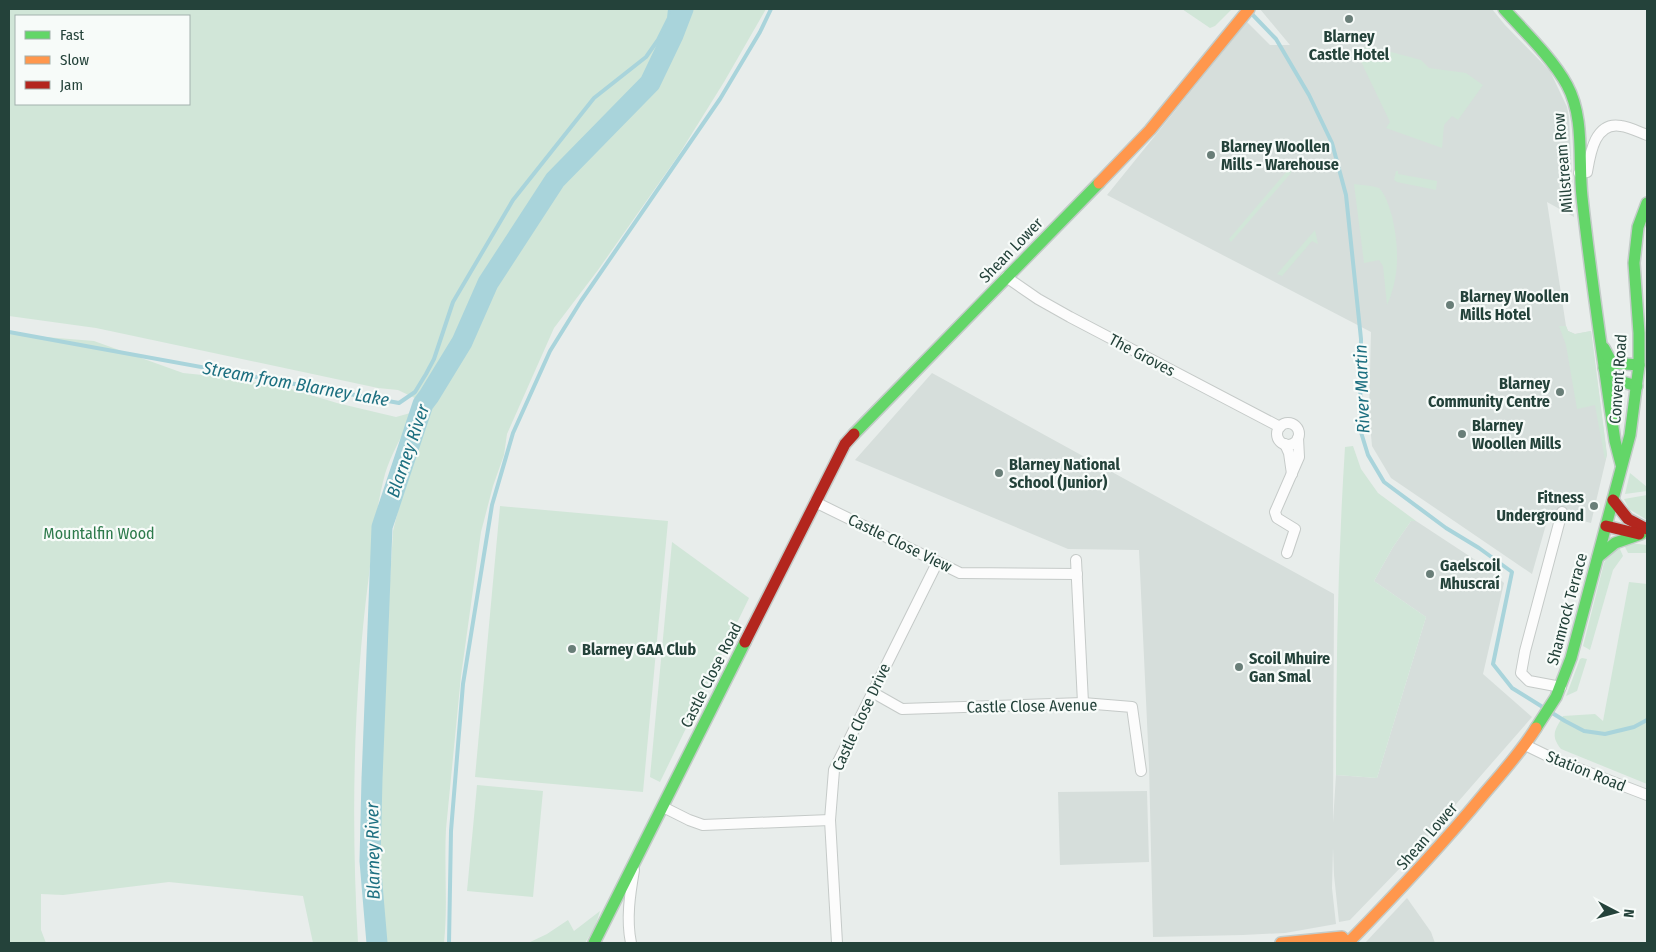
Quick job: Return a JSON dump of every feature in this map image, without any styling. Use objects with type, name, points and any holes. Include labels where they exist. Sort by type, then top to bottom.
[{"type":"street","name":"Shean Lower","points":[[815,502],[845,444],[1150,130],[1249,9]]},
{"type":"street","name":"Millstream Row","points":[[1504,9],[1554,66],[1567,84],[1574,100],[1578,117],[1579,173],[1592,291],[1615,441],[1621,467]]},
{"type":"street","points":[[1579,173],[1587,172],[1590,149],[1594,140],[1609,127],[1619,125],[1647,135]]},
{"type":"street","name":"Convent Road","points":[[1606,526],[1630,434],[1637,386],[1639,333],[1634,263],[1638,227],[1647,203]]},
{"type":"street","name":"The Groves","points":[[1006,277],[1038,299],[1070,317],[1280,428],[1288,424],[1294,425],[1298,430],[1298,438]]},
{"type":"street","name":"Millstream Row","points":[[1599,337],[1612,363],[1639,365]]},
{"type":"street","points":[[1604,368],[1616,379],[1628,385],[1637,386]]},
{"type":"street","points":[[1280,428],[1278,437],[1285,444],[1289,453],[1292,475]]},
{"type":"street","points":[[1285,444],[1292,444],[1298,438]]},
{"type":"street","points":[[1287,552],[1296,529],[1277,518],[1275,512],[1299,457],[1298,438]]},
{"type":"street","points":[[1613,500],[1628,519],[1645,533]]},
{"type":"street","name":"Castle Close View","points":[[815,502],[960,573],[1077,574]]},
{"type":"street","name":"Castle Close Road","points":[[594,943],[815,502]]},
{"type":"street","points":[[1561,687],[1529,681],[1521,673],[1525,651],[1562,512]]},
{"type":"street","points":[[1606,526],[1645,533]]},
{"type":"street","name":"Shamrock Terrace","points":[[1525,745],[1561,687],[1571,658],[1606,526]]},
{"type":"street","points":[[1598,556],[1615,544],[1645,533]]},
{"type":"street","points":[[1076,560],[1083,703]]},
{"type":"street","name":"Castle Close Drive","points":[[837,943],[830,820],[834,770],[937,562]]},
{"type":"street","name":"Castle Close Avenue","points":[[872,692],[902,710],[1083,703],[1132,707],[1141,771]]},
{"type":"street","name":"Shean Lower","points":[[1347,943],[1408,882],[1447,839],[1525,745]]},
{"type":"street","name":"Station Road","points":[[1525,745],[1556,760],[1647,795]]},
{"type":"street","points":[[663,807],[689,820],[703,824],[830,820]]},
{"type":"street","name":"Castle Close Road","points":[[631,943],[628,931],[629,901],[636,862]]},
{"type":"street","points":[[1281,943],[1342,937],[1347,943]]},
{"type":"shaded area","name":"Blarney Woollen Mills","points":[[1260,9],[1492,9],[1550,71],[1567,107],[1569,117],[1574,217],[1547,202],[1566,326],[1568,331],[1575,334],[1591,331],[1607,455],[1591,523],[1557,514],[1549,514],[1532,574],[1391,478],[1372,446],[1369,413],[1371,332],[1107,195],[1247,22],[1270,45],[1290,45]]},
{"type":"shaded area","points":[[932,373],[1334,594],[1333,822],[1336,775],[1377,778],[1426,617],[1374,581],[1393,547],[1411,521],[1416,521],[1486,567],[1504,583],[1483,674],[1532,717],[1403,865],[1350,920],[1339,922],[1333,848],[1332,888],[1336,924],[1285,933],[1153,937],[1149,765],[1139,550],[1068,549],[855,460]]},
{"type":"shaded area","points":[[1147,791],[1149,862],[1060,865],[1058,792]]},
{"type":"shaded area","points":[[1407,898],[1431,932],[1435,943],[1365,943]]},
{"type":"green space","points":[[9,9],[679,9],[649,83],[551,179],[490,278],[461,339],[446,365],[421,401],[398,390],[378,388],[96,328],[9,316]]},
{"type":"green space","points":[[685,9],[766,9],[678,156],[598,270],[554,328],[507,434],[504,455],[493,486],[481,532],[461,676],[446,829],[444,943],[382,943],[376,831],[378,785],[375,737],[386,649],[393,531],[419,437],[427,415],[452,370],[500,272],[529,227],[575,165],[640,100],[652,85],[662,67]]},
{"type":"green space","points":[[1182,9],[1232,9],[1215,26],[1210,28]]},
{"type":"green space","points":[[1354,47],[1376,48],[1421,60],[1429,68],[1466,73],[1483,85],[1458,120],[1452,116],[1444,125],[1442,148],[1386,128],[1390,122]]},
{"type":"green space","points":[[1289,165],[1292,168],[1291,173],[1231,242],[1229,239],[1287,171],[1283,166]]},
{"type":"green space","points":[[1396,171],[1398,171],[1398,174],[1437,181],[1436,190],[1397,182],[1394,180]]},
{"type":"green space","points":[[1354,184],[1379,188],[1392,216],[1397,261],[1394,283],[1387,305],[1383,266],[1379,260],[1364,263]]},
{"type":"green space","points":[[1315,230],[1318,244],[1312,241],[1282,276],[1277,274]]},
{"type":"green space","points":[[1559,326],[1566,326],[1568,331],[1575,334],[1591,331],[1607,455],[1605,460],[1595,405],[1577,409],[1566,345]]},
{"type":"green space","name":"Mountalfin Wood","points":[[9,334],[94,341],[183,373],[232,378],[291,389],[337,403],[396,417],[414,412],[390,459],[382,486],[375,524],[364,621],[357,713],[354,805],[358,943],[313,943],[303,896],[169,882],[63,895],[41,894],[41,930],[46,943],[9,943]]},
{"type":"green space","points":[[1353,446],[1361,469],[1378,493],[1416,521],[1411,521],[1393,547],[1374,581],[1426,617],[1377,778],[1336,775],[1338,611],[1345,447]]},
{"type":"green space","points":[[1630,473],[1647,487],[1647,491],[1625,494]]},
{"type":"green space","points":[[1647,495],[1647,520],[1629,509],[1624,499]]},
{"type":"green space","name":"Blarney GAA Club","points":[[500,506],[668,521],[643,792],[475,777]]},
{"type":"green space","points":[[672,542],[749,598],[660,782],[650,777]]},
{"type":"green space","points":[[1629,543],[1647,545],[1647,553],[1628,553],[1624,545]]},
{"type":"green space","points":[[1619,547],[1623,556],[1613,570],[1590,650],[1583,646],[1604,563],[1607,557]]},
{"type":"green space","points":[[1629,582],[1647,584],[1647,784],[1561,749],[1555,736],[1556,729],[1563,716],[1595,714],[1603,721]]},
{"type":"green space","points":[[1580,659],[1587,659],[1577,691],[1566,696]]},
{"type":"green space","points":[[477,785],[543,791],[533,897],[467,891]]},
{"type":"green space","points":[[600,911],[595,927],[585,943],[528,943],[547,934],[568,920],[574,931]]},
{"type":"waterway","name":"Stream from Blarney Lake","points":[[9,332],[399,403],[415,392],[426,374],[434,359],[453,302],[513,200],[594,98],[646,57],[658,40],[669,18],[670,9]]},
{"type":"waterway","name":"Blarney River","points":[[377,943],[370,861],[382,527],[423,404],[462,342],[488,283],[555,180],[650,83],[683,9]]},
{"type":"waterway","points":[[449,943],[451,831],[463,684],[492,505],[513,433],[550,351],[581,301],[720,99],[760,32],[771,9]]},
{"type":"waterway","name":"River Martin","points":[[1250,12],[1276,39],[1309,95],[1332,143],[1346,195],[1361,339],[1360,429],[1368,455],[1384,482],[1446,528],[1479,548],[1512,572],[1493,664],[1512,688],[1584,731],[1605,734],[1634,727],[1647,720]]},
{"type":"traffic: fast","points":[[1504,9],[1554,65],[1573,98],[1579,125],[1582,197],[1589,258],[1615,441],[1621,464]]},
{"type":"traffic: fast","points":[[854,434],[1099,183]]},
{"type":"traffic: fast","points":[[1536,728],[1556,697],[1571,658],[1630,435],[1639,365],[1639,333],[1634,263],[1638,227],[1647,203]]},
{"type":"traffic: fast","points":[[1604,348],[1612,363],[1639,365]]},
{"type":"traffic: fast","points":[[1604,368],[1623,382],[1637,386]]},
{"type":"traffic: fast","points":[[1598,557],[1615,543],[1641,534]]},
{"type":"traffic: fast","points":[[594,943],[745,642]]},
{"type":"traffic: slow","points":[[1099,183],[1150,130],[1249,9]]},
{"type":"traffic: slow","points":[[1348,943],[1451,832],[1511,762],[1536,728]]},
{"type":"traffic: slow","points":[[1281,943],[1342,937],[1347,943]]},
{"type":"traffic: jam","points":[[745,642],[845,444],[854,434]]},
{"type":"traffic: jam","points":[[1613,500],[1628,519],[1647,529]]},
{"type":"traffic: jam","points":[[1606,526],[1639,534]]},
{"type":"place","name":"Blarney Castle Hotel","points":[[1349,19]]},
{"type":"place","name":"Blarney Woollen Mills - Warehouse","points":[[1211,155]]},
{"type":"place","name":"Blarney Woollen Mills Hotel","points":[[1450,305]]},
{"type":"place","name":"Blarney Community Centre","points":[[1560,392]]},
{"type":"place","name":"Blarney Woollen Mills","points":[[1462,434]]},
{"type":"place","name":"Blarney National School (Junior)","points":[[999,473]]},
{"type":"place","name":"Fitness Underground","points":[[1594,506]]},
{"type":"place","name":"Gaelscoil Mhuscraí","points":[[1430,574]]},
{"type":"place","name":"Blarney GAA Club","points":[[572,649]]},
{"type":"place","name":"Scoil Mhuire Gan Smal","points":[[1239,667]]}]
